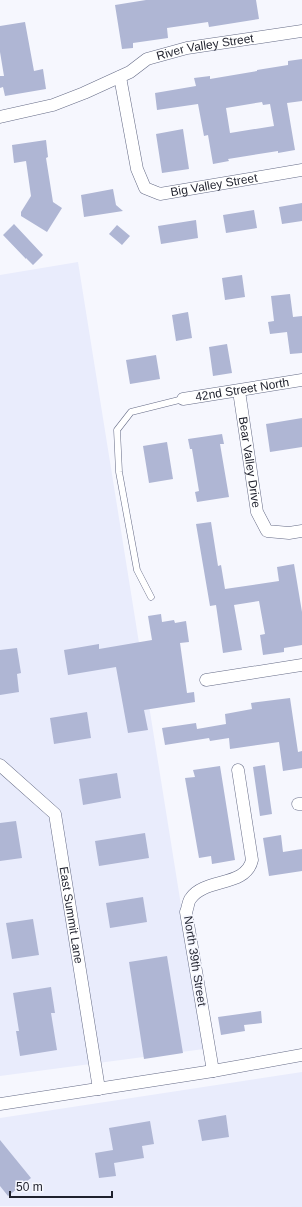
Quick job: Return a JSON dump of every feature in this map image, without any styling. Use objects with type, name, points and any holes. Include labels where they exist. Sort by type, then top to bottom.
[{"type":"street","name":"River Valley Street","points":[[0,117],[53,105],[84,93],[130,72],[147,59],[187,48],[302,31]]},
{"type":"street","name":"Big Valley Street","points":[[120,77],[137,169],[145,188],[160,194],[302,170]]},
{"type":"street","name":"42nd Street North","points":[[183,399],[302,380]]},
{"type":"street","name":"Bear Valley Drive","points":[[239,391],[257,512],[267,531],[289,533],[302,531]]},
{"type":"street","points":[[206,680],[302,665]]},
{"type":"street","name":"East Summit Lane","points":[[0,765],[55,814],[99,1089]]},
{"type":"street","name":"North 39th Street","points":[[213,1070],[186,912],[190,898],[198,890],[241,876],[251,866],[252,860],[238,770]]},
{"type":"street","points":[[0,1104],[99,1089],[302,1054]]},
{"type":"lane","points":[[151,597],[137,570],[119,472],[117,430],[132,412],[183,399]]},
{"type":"shaded area","points":[[78,262],[204,1049],[0,1076],[0,275]]},
{"type":"shaded area","points":[[302,1072],[302,1207],[0,1206],[0,1118]]},
{"type":"building","points":[[146,0],[256,0],[259,19],[209,27],[208,22],[167,28],[168,38],[133,43],[133,48],[122,49],[115,5]]},
{"type":"building","points":[[25,22],[34,71],[43,69],[46,89],[5,96],[3,87],[0,88],[0,76],[4,76],[0,52],[0,26]]},
{"type":"building","points":[[302,59],[302,101],[287,103],[295,150],[278,153],[278,151],[228,159],[229,161],[213,164],[208,135],[204,136],[198,104],[157,110],[155,93],[196,86],[194,78],[210,76],[210,79],[257,71],[288,65],[288,61]],"holes":[[[262,102],[263,105],[270,104],[274,126],[230,133],[226,108]]]},
{"type":"building","points":[[183,129],[189,169],[162,173],[156,134]]},
{"type":"building","points":[[46,140],[48,157],[46,158],[53,202],[62,208],[47,232],[21,216],[21,212],[31,196],[26,161],[14,163],[12,145]]},
{"type":"building","points":[[113,189],[116,205],[123,211],[84,217],[81,195]]},
{"type":"building","points":[[302,203],[302,221],[282,224],[279,207]]},
{"type":"building","points":[[254,210],[257,228],[226,233],[223,215]]},
{"type":"building","points":[[196,220],[198,238],[161,244],[158,226]]},
{"type":"building","points":[[14,224],[43,255],[33,265],[3,235]]},
{"type":"building","points":[[117,225],[130,236],[122,245],[109,234]]},
{"type":"building","points":[[242,275],[245,297],[225,300],[222,278]]},
{"type":"building","points":[[290,294],[293,317],[302,316],[302,353],[290,354],[287,332],[270,334],[268,322],[274,321],[271,296]]},
{"type":"building","points":[[188,312],[192,338],[176,341],[172,315]]},
{"type":"building","points":[[227,344],[232,373],[213,376],[209,347]]},
{"type":"building","points":[[156,355],[160,379],[130,384],[126,360]]},
{"type":"building","points":[[302,418],[302,447],[270,452],[266,424]]},
{"type":"building","points":[[222,434],[224,444],[220,444],[229,497],[197,502],[195,492],[199,491],[192,449],[190,449],[188,439]]},
{"type":"building","points":[[167,442],[173,479],[149,483],[143,446]]},
{"type":"building","points":[[211,522],[218,566],[221,565],[225,589],[279,581],[277,567],[294,564],[302,612],[302,645],[284,648],[284,652],[263,655],[260,635],[265,634],[259,601],[234,605],[242,650],[223,653],[216,605],[210,606],[196,524]]},
{"type":"building","points":[[161,614],[162,622],[174,620],[175,623],[186,621],[189,642],[180,643],[187,693],[194,692],[195,702],[144,710],[148,730],[128,733],[116,667],[68,675],[64,650],[99,644],[99,649],[152,640],[148,616]]},
{"type":"building","points":[[17,648],[21,673],[17,674],[19,692],[0,695],[0,650]]},
{"type":"building","points":[[290,698],[298,752],[302,751],[302,768],[283,771],[279,742],[230,749],[229,738],[210,741],[209,738],[165,745],[162,728],[196,723],[197,729],[226,724],[225,714],[252,709],[251,703]]},
{"type":"building","points":[[87,712],[91,738],[54,744],[50,718]]},
{"type":"building","points":[[265,765],[272,814],[260,816],[253,767]]},
{"type":"building","points":[[220,766],[235,860],[212,864],[211,856],[199,858],[185,778],[195,777],[193,770]]},
{"type":"building","points":[[117,773],[121,798],[83,805],[79,779]]},
{"type":"building","points":[[16,821],[22,858],[0,861],[0,823]]},
{"type":"building","points":[[145,833],[149,858],[99,866],[95,841]]},
{"type":"building","points":[[281,835],[283,852],[302,849],[302,871],[269,876],[263,838]]},
{"type":"building","points":[[143,897],[147,922],[110,928],[106,903]]},
{"type":"building","points":[[33,919],[39,955],[12,959],[6,923]]},
{"type":"building","points":[[167,956],[183,1053],[144,1059],[129,962]]},
{"type":"building","points":[[51,987],[55,1013],[51,1013],[57,1050],[20,1056],[16,1031],[19,1031],[13,993]]},
{"type":"building","points":[[261,1011],[262,1023],[244,1025],[245,1031],[221,1035],[218,1017]]},
{"type":"building","points":[[226,1115],[229,1137],[202,1141],[198,1120]]},
{"type":"building","points":[[150,1121],[154,1144],[142,1146],[144,1158],[114,1163],[116,1176],[99,1178],[95,1153],[113,1150],[109,1128]]},
{"type":"building","points":[[0,1140],[31,1178],[8,1196],[0,1186]]}]
